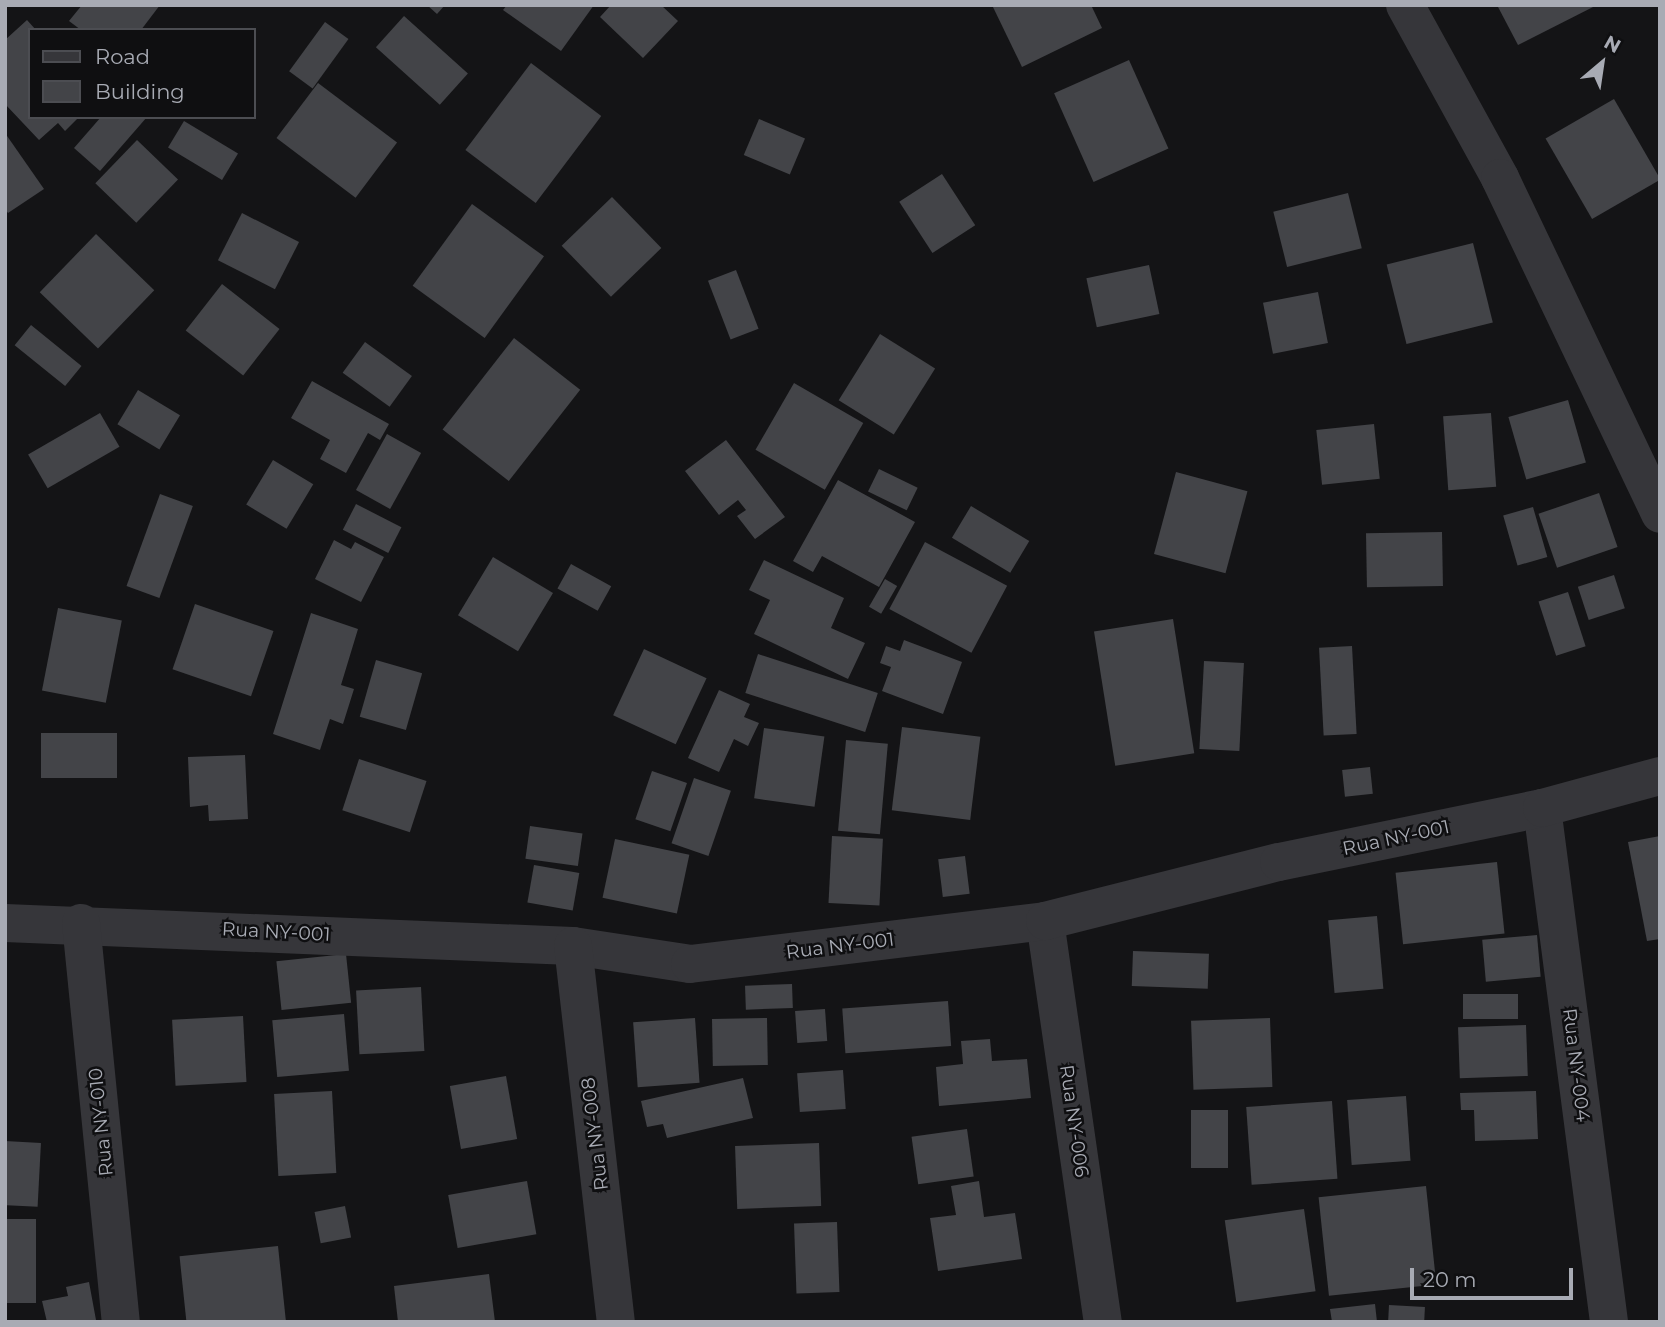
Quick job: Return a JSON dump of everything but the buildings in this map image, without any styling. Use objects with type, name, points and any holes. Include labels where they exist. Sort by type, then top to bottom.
[{"type":"street","points":[[1405,5],[1500,178],[1660,514]]},
{"type":"street","name":"Rua NY-001","points":[[5,923],[81,923],[573,946],[690,964],[1045,921],[1279,862],[1542,808],[1660,776]]},
{"type":"street","name":"Rua NY-004","points":[[1542,808],[1609,1322]]},
{"type":"street","name":"Rua NY-006","points":[[1045,921],[1103,1322]]},
{"type":"street","name":"Rua NY-010","points":[[81,923],[121,1322]]},
{"type":"street","name":"Rua NY-008","points":[[573,946],[616,1322]]}]
